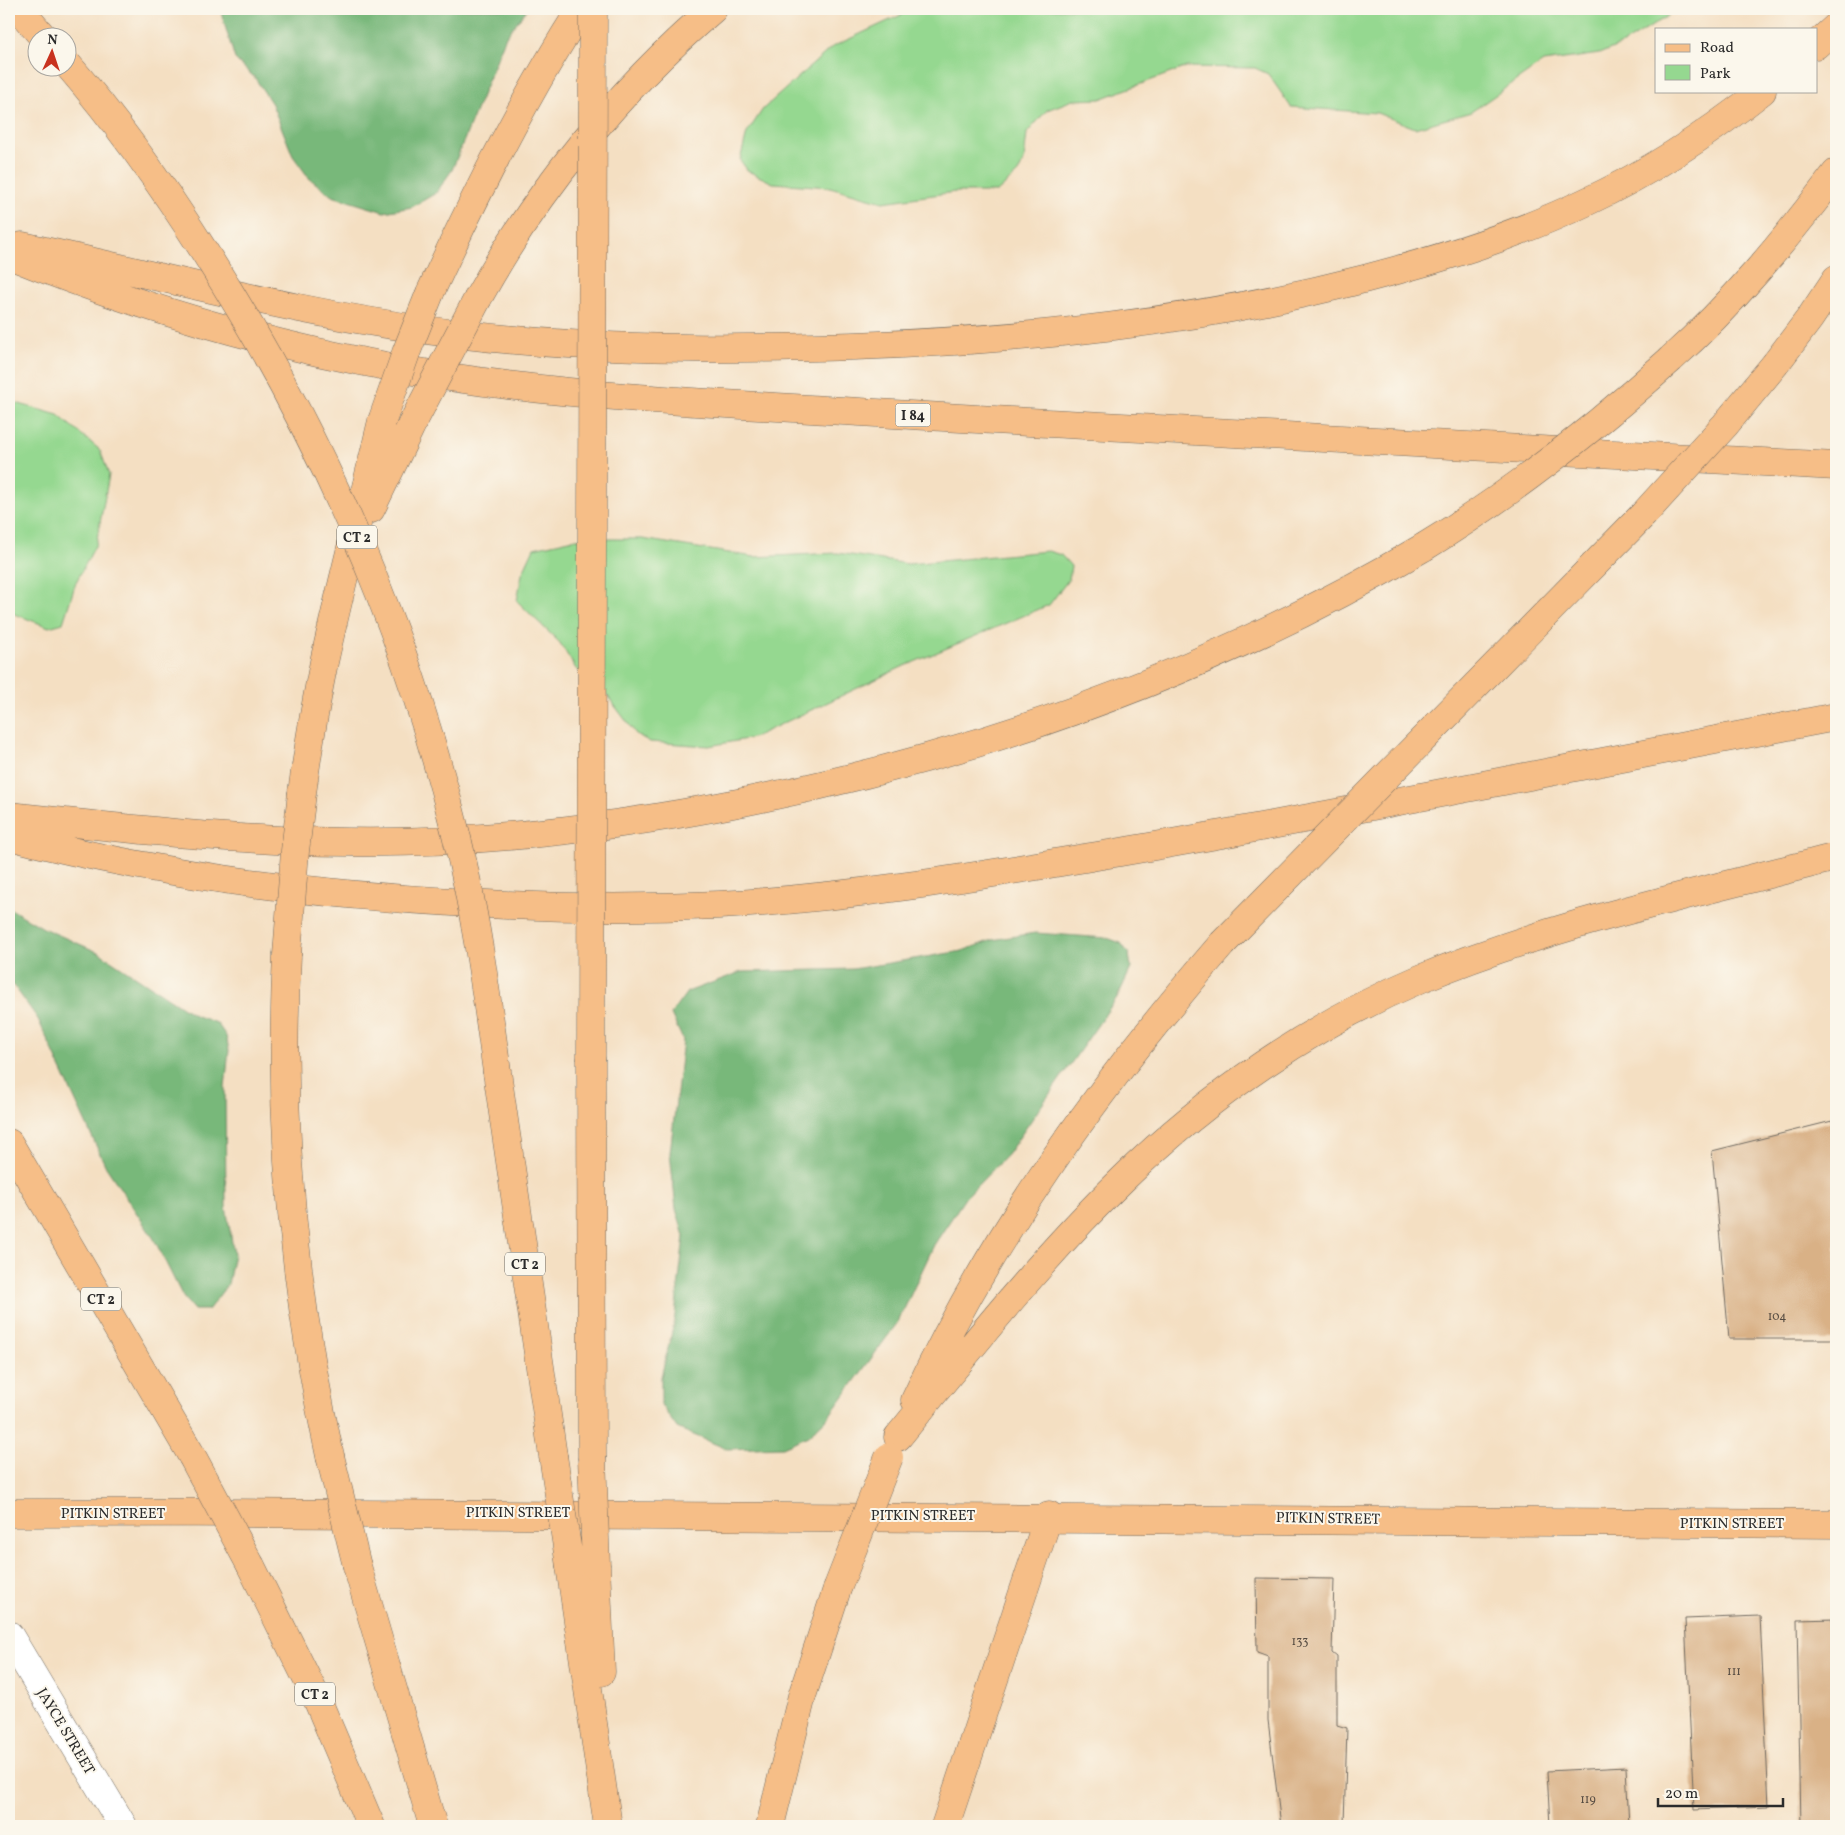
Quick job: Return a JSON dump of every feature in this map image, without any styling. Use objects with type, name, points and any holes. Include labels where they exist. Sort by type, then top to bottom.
[{"type":"main road","points":[[19,9],[35,28]]},
{"type":"main road","points":[[433,1826],[357,1566],[330,1456],[308,1348],[293,1213],[286,1097],[287,955],[293,879],[302,794],[324,662],[352,549],[368,472],[382,421],[430,293],[468,210],[543,70],[581,9]]},
{"type":"main road","points":[[593,9],[592,1457],[583,1566],[608,1826]]},
{"type":"main road","points":[[352,549],[412,424],[478,298],[510,242],[530,212],[594,130],[649,69],[713,9]]},
{"type":"main road","points":[[1818,43],[1836,27]]},
{"type":"main road","name":"CT 2","points":[[78,78],[119,129],[165,192],[221,278],[289,394],[319,452],[354,528],[412,683],[436,759],[453,822],[476,936],[553,1456],[583,1566]]},
{"type":"main road","points":[[9,243],[319,313],[391,326],[495,339],[614,346],[767,348],[892,345],[1039,335],[1128,325],[1280,299],[1404,268],[1492,242],[1588,202],[1628,181],[1701,136],[1761,92]]},
{"type":"main road","points":[[9,816],[155,831],[296,840],[363,842],[528,834],[715,808],[807,789],[904,764],[1000,736],[1084,708],[1180,670],[1250,639],[1331,599],[1424,547],[1472,517],[1534,473],[1593,427],[1671,359],[1765,262],[1797,225],[1836,173]]},
{"type":"main road","name":"I 84","points":[[9,255],[129,300],[248,335],[394,368],[521,387],[658,400],[856,412],[1836,466]]},
{"type":"main road","points":[[770,1826],[802,1696],[837,1590],[860,1528],[924,1380],[961,1308],[1030,1195],[1124,1062],[1222,944],[1644,514],[1725,425],[1776,363],[1836,280]]},
{"type":"main road","points":[[9,836],[124,862],[190,874],[301,890],[405,900],[521,906],[621,907],[719,905],[844,894],[1046,864],[1317,818],[1836,717]]},
{"type":"main road","points":[[894,1447],[1013,1298],[1122,1180],[1208,1106],[1249,1075],[1292,1047],[1343,1016],[1399,988],[1444,969],[1498,950],[1587,922],[1836,857]]},
{"type":"main road","name":"CT 2","points":[[9,1143],[192,1456],[251,1566],[317,1699],[371,1826]]},
{"type":"main road","name":"PITKIN STREET","points":[[9,1513],[460,1512],[1049,1515],[1836,1524]]},
{"type":"main road","points":[[945,1826],[1049,1515]]},
{"type":"street","name":"JAYCE STREET","points":[[9,1635],[123,1826]]},
{"type":"green space","points":[[220,9],[527,9],[506,36],[452,170],[436,193],[412,207],[384,212],[332,196],[309,178],[293,156],[272,104],[255,78],[235,59]]},
{"type":"green space","points":[[914,9],[1682,9],[1674,12],[1625,43],[1599,54],[1543,62],[1471,112],[1415,128],[1377,113],[1291,107],[1268,74],[1255,68],[1187,67],[1100,99],[1073,100],[1047,110],[1027,133],[1024,160],[1018,173],[997,192],[955,192],[883,202],[830,187],[773,183],[748,171],[740,160],[747,133],[763,109],[832,47]]},
{"type":"green space","points":[[9,401],[58,415],[100,450],[109,475],[96,544],[76,582],[63,623],[49,627],[9,612]]},
{"type":"green space","points":[[574,539],[642,539],[754,557],[838,553],[908,564],[1048,551],[1061,555],[1071,566],[1069,579],[1049,605],[900,668],[752,738],[709,746],[650,742],[636,734],[600,686],[576,669],[560,643],[517,601],[522,574],[534,548]]},
{"type":"green space","points":[[9,908],[45,929],[100,953],[194,1015],[217,1023],[226,1036],[229,1050],[225,1087],[226,1207],[234,1254],[228,1284],[208,1310],[194,1310],[183,1297],[154,1239],[106,1167],[38,1019],[9,979]]},
{"type":"green space","points":[[1035,933],[1107,938],[1121,943],[1129,954],[1131,968],[1118,996],[1007,1155],[965,1198],[934,1245],[898,1322],[829,1416],[808,1436],[783,1447],[727,1449],[677,1428],[661,1405],[661,1377],[674,1324],[684,1236],[676,1209],[670,1153],[683,1040],[671,1014],[687,992],[741,972],[853,969],[962,951],[992,940]]},
{"type":"building","points":[[1836,1120],[1836,1339],[1729,1339],[1712,1151]]},
{"type":"building","points":[[1256,1578],[1334,1579],[1332,1653],[1337,1657],[1337,1725],[1347,1728],[1344,1823],[1364,1824],[1364,1826],[1281,1826],[1268,1720],[1268,1656],[1257,1652]]},
{"type":"building","points":[[1760,1616],[1769,1807],[1694,1810],[1685,1619]]},
{"type":"building","points":[[1836,1619],[1836,1826],[1801,1826],[1797,1620]]},
{"type":"building","points":[[1626,1767],[1629,1826],[1550,1826],[1547,1771]]}]
